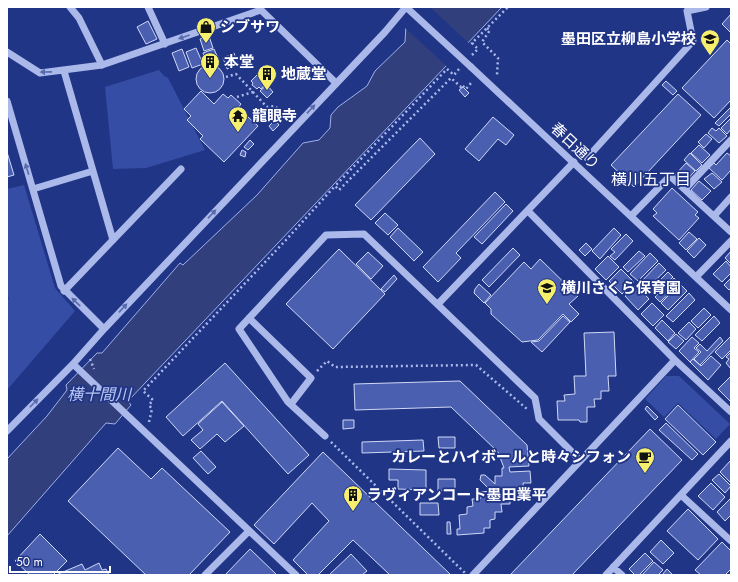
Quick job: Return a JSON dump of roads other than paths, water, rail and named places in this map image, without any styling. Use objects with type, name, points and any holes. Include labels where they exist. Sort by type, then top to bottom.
[{"type":"street","points":[[70,7],[79,18],[102,65]]},
{"type":"street","points":[[148,7],[165,44]]},
{"type":"street","points":[[7,431],[75,366],[104,329],[385,32],[406,7]]},
{"type":"street","name":"春日通り","points":[[406,7],[731,310]]},
{"type":"street","points":[[586,158],[693,42],[687,11],[706,7]]},
{"type":"street","points":[[7,52],[40,73],[102,65],[165,44],[259,9],[336,83]]},
{"type":"street","points":[[64,71],[113,240]]},
{"type":"street","points":[[7,101],[11,126],[33,189],[61,286],[64,291],[104,329]]},
{"type":"street","points":[[685,189],[731,140]]},
{"type":"street","points":[[438,304],[574,162]]},
{"type":"street","points":[[64,291],[181,169]]},
{"type":"street","points":[[33,189],[93,172]]},
{"type":"street","points":[[631,216],[670,176],[731,232]]},
{"type":"street","points":[[714,216],[731,198]]},
{"type":"street","points":[[528,211],[675,360],[731,412]]},
{"type":"street","points":[[325,436],[291,404],[239,329],[326,235],[364,234],[535,398],[539,419],[580,460]]},
{"type":"street","points":[[696,277],[731,241]]},
{"type":"street","points":[[249,318],[311,378],[291,404]]},
{"type":"street","points":[[473,575],[675,360]]},
{"type":"street","points":[[75,366],[296,575]]},
{"type":"street","points":[[606,575],[731,442]]},
{"type":"street","points":[[681,495],[731,541]]},
{"type":"street","points":[[205,575],[249,531]]},
{"type":"street","points":[[613,567],[622,575]]},
{"type":"water","name":"横十間川","points":[[431,7],[502,7],[128,401],[131,405],[115,424],[106,423],[7,536],[7,459],[47,416],[67,390],[66,385],[97,353],[102,353],[180,263],[183,265],[257,195],[303,143],[319,140],[330,128],[331,115],[338,107],[367,86],[375,71],[405,42],[406,25]]},
{"type":"place","name":"シブサワ","points":[[206,44]]},
{"type":"place","name":"墨田区立柳島小学校","points":[[710,56]]},
{"type":"place","name":"本堂","points":[[210,79]]},
{"type":"place","name":"地蔵堂","points":[[267,91]]},
{"type":"place","name":"龍眼寺","points":[[238,133]]},
{"type":"place","name":"横川さくら保育園","points":[[547,305]]},
{"type":"place","name":"カレーとハイボールと時々シフォン","points":[[645,474]]},
{"type":"place","name":"ラヴィアンコート墨田業平","points":[[353,512]]},
{"type":"district","name":"横川五丁目","points":[[651,179]]}]
